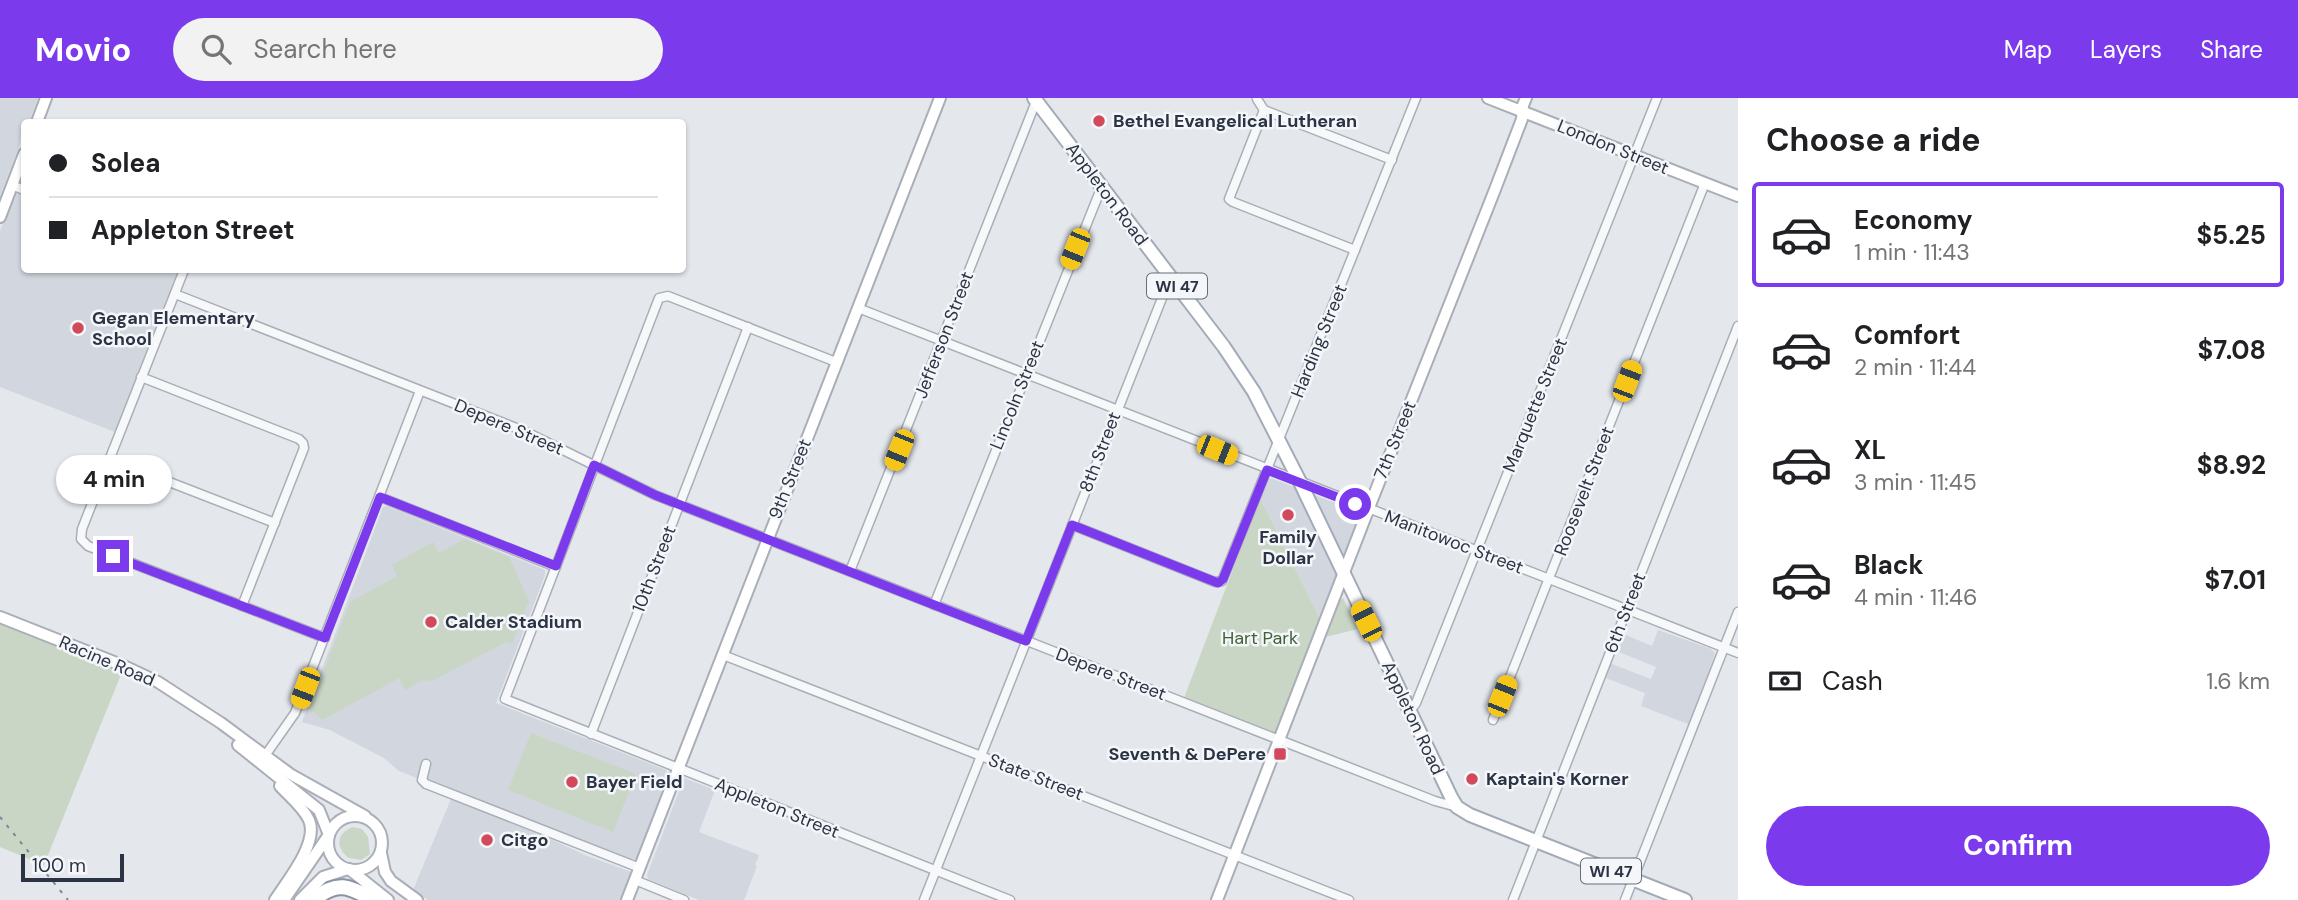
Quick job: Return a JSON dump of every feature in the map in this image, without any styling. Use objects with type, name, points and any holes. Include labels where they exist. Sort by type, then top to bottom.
[{"type":"highway","points":[[314,900],[323,892],[338,887],[355,890],[373,900]]},
{"type":"main road","points":[[38,119],[46,98]]},
{"type":"main road","name":"9th Street","points":[[627,900],[940,98]]},
{"type":"main road","name":"London Street","points":[[1488,98],[1738,196]]},
{"type":"main road","name":"7th Street","points":[[1217,900],[1494,192],[1522,119],[1526,98]]},
{"type":"main road","name":"Appleton Road","points":[[1036,99],[1241,372],[1300,482],[1457,807]]},
{"type":"main road","points":[[0,217],[21,162]]},
{"type":"main road","name":"Racine Road","points":[[0,617],[143,675],[172,690],[221,723],[319,810],[328,836]]},
{"type":"main road","points":[[262,761],[269,775],[303,811],[312,831],[307,849],[275,900]]},
{"type":"main road","name":"Racine Road","points":[[262,761],[365,817]]},
{"type":"main road","name":"Depere Street","points":[[1457,807],[1470,816],[1685,900]]},
{"type":"main road","points":[[284,900],[339,820],[347,816],[365,817],[378,827],[383,844],[381,853],[385,872],[391,881],[417,900]]},
{"type":"main road","points":[[328,836],[328,845],[334,860],[388,900]]},
{"type":"main road","points":[[300,900],[323,877],[371,865],[381,853]]},
{"type":"street","name":"Harding Street","points":[[1072,525],[1220,583],[1416,98]]},
{"type":"street","name":"Marquette Street","points":[[1410,711],[1416,704],[1657,98]]},
{"type":"street","name":"Jefferson Street","points":[[849,571],[1036,99]]},
{"type":"street","points":[[1257,99],[1264,110],[1392,160]]},
{"type":"street","points":[[1264,110],[1229,199],[1355,250]]},
{"type":"street","name":"Roosevelt Street","points":[[1493,720],[1704,183]]},
{"type":"street","points":[[12,185],[21,189]]},
{"type":"street","name":"Lincoln Street","points":[[934,605],[1102,186]]},
{"type":"street","points":[[183,273],[81,533],[81,539],[88,546],[325,638]]},
{"type":"street","name":"8th Street","points":[[924,900],[1170,278]]},
{"type":"street","name":"Depere Street","points":[[175,294],[524,431],[631,484],[766,539],[1435,802],[1457,807]]},
{"type":"street","points":[[380,497],[556,566],[657,302],[662,296],[668,296],[836,362]]},
{"type":"street","name":"Manitowoc Street","points":[[858,308],[1738,653]]},
{"type":"street","name":"6th Street","points":[[1513,900],[1738,326]]},
{"type":"street","name":"10th Street","points":[[591,734],[748,327]]},
{"type":"street","points":[[142,377],[299,439],[303,443],[304,448],[242,606]]},
{"type":"street","points":[[262,761],[295,713],[420,391]]},
{"type":"street","points":[[110,459],[275,523]]},
{"type":"street","name":"Appleton Street","points":[[556,566],[505,699],[1010,900]]},
{"type":"street","points":[[1625,900],[1738,612]]},
{"type":"street","name":"State Street","points":[[723,655],[1349,900]]},
{"type":"street","points":[[426,764],[422,780],[426,784],[640,868]]},
{"type":"street","points":[[635,880],[684,900]]},
{"type":"shaded area","points":[[0,98],[38,98],[30,119],[21,119],[21,141],[0,196]]},
{"type":"shaded area","name":"Gegan Elementary School","points":[[16,191],[21,193],[21,273],[177,273],[115,432],[0,387],[0,231]]},
{"type":"shaded area","points":[[1269,479],[1361,513],[1320,619],[1260,498]]},
{"type":"shaded area","points":[[383,507],[545,570],[496,703],[666,770],[668,778],[636,859],[627,860],[399,771],[384,758],[330,730],[302,722]]},
{"type":"shaded area","points":[[1658,630],[1711,649],[1715,653],[1693,726],[1641,706],[1645,693],[1603,677],[1609,663],[1651,679],[1656,667],[1614,650],[1621,633],[1652,646]]},
{"type":"shaded area","points":[[684,778],[715,790],[699,832],[759,855],[744,900],[699,900],[648,879],[647,875]]},
{"type":"shaded area","points":[[451,799],[631,872],[620,900],[428,900],[413,890]]},
{"type":"green space","name":"Hart Park","points":[[1260,498],[1320,619],[1275,734],[1184,698]]},
{"type":"green space","name":"Calder Stadium","points":[[465,539],[509,557],[529,601],[512,644],[506,642],[432,681],[423,680],[405,690],[399,678],[322,720],[311,712],[309,710],[350,602],[397,576],[392,565],[433,542],[439,553]]},
{"type":"green space","points":[[1343,598],[1358,629],[1325,637],[1338,602]]},
{"type":"green space","points":[[0,624],[122,672],[44,865],[0,847]]},
{"type":"green space","name":"Bayer Field","points":[[531,733],[636,774],[613,832],[508,790]]},
{"type":"green space","points":[[353,827],[362,829],[368,837],[370,854],[361,860],[349,858],[341,850],[339,841],[343,833]]},
{"type":"railway","points":[[0,817],[68,900]]},
{"type":"place","name":"Bethel Evangelical Lutheran","points":[[1099,121]]},
{"type":"place","name":"Gegan Elementary School","points":[[78,328]]},
{"type":"place","name":"Family Dollar","points":[[1288,515]]},
{"type":"place","name":"Calder Stadium","points":[[431,622]]},
{"type":"place","name":"Seventh & DePere","points":[[1280,754]]},
{"type":"place","name":"Kaptain's Korner","points":[[1472,779]]},
{"type":"place","name":"Bayer Field","points":[[572,782]]},
{"type":"place","name":"Citgo","points":[[487,840]]},
{"type":"route","points":[[113,556],[325,638],[380,497],[556,566],[594,465],[655,495],[1026,641],[1072,525],[1218,583],[1222,582],[1267,470],[1355,504]]}]
